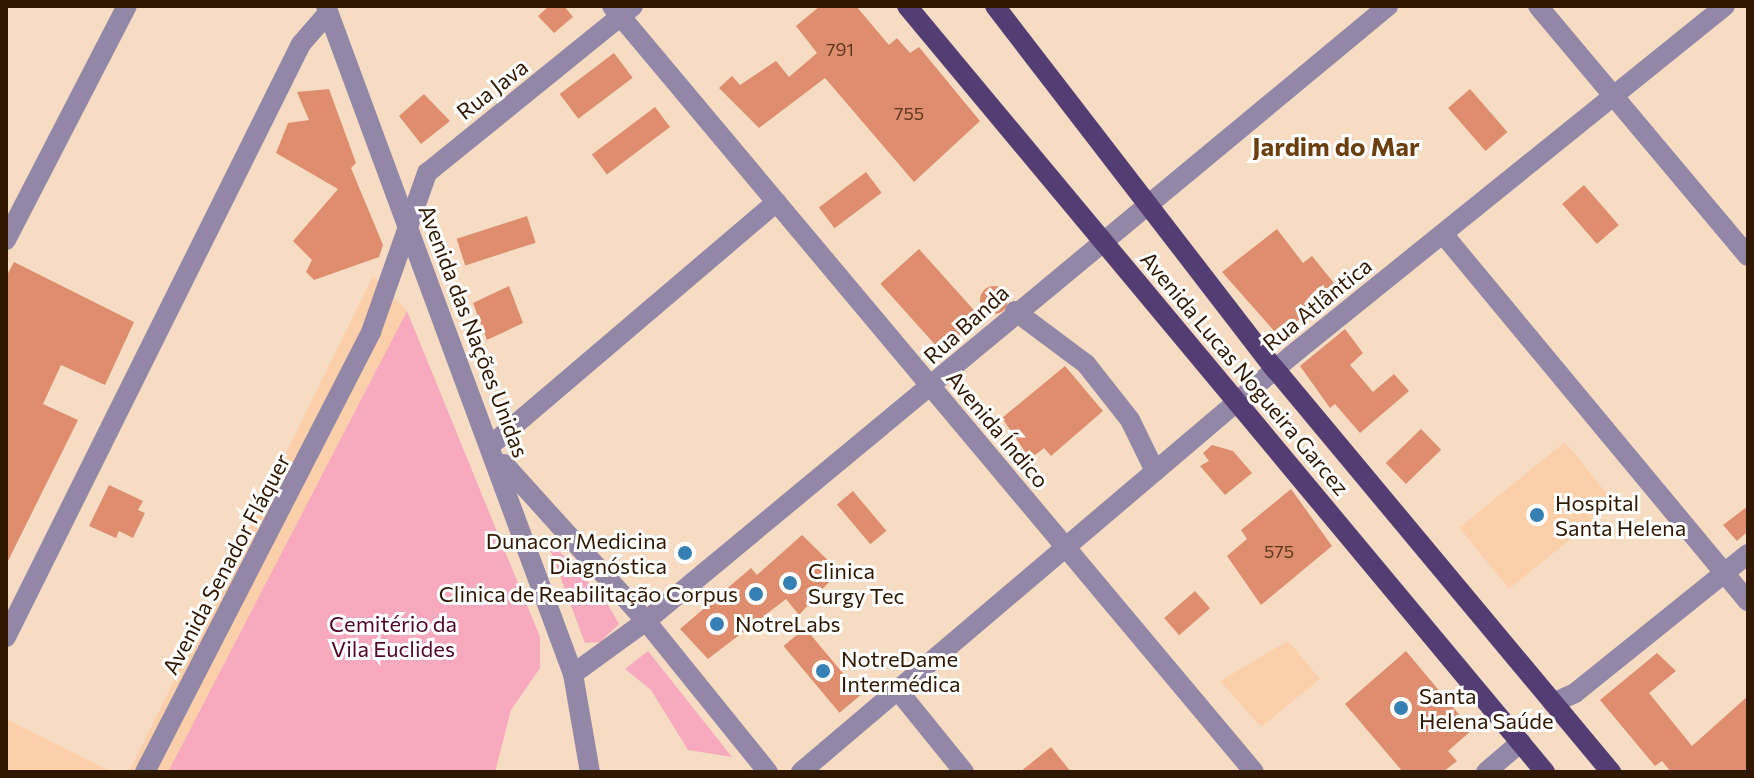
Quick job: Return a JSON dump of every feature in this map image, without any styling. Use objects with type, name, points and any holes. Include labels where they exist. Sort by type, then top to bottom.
[{"type":"main road","name":"Avenida Lucas Nogueira Garcez","points":[[907,6],[1545,772]]},
{"type":"main road","name":"Avenida Lucas Nogueira Garcez","points":[[995,6],[1275,369],[1611,772]]},
{"type":"street","points":[[6,240],[127,6]]},
{"type":"street","name":"Rua Banda","points":[[573,674],[646,621],[932,386],[1015,311],[1149,205],[1388,6]]},
{"type":"street","points":[[1538,6],[1748,256]]},
{"type":"street","name":"Rua Atlântica","points":[[801,772],[896,688],[1275,369],[1725,6]]},
{"type":"street","points":[[6,637],[301,44],[327,9]]},
{"type":"street","name":"Avenida das Nações Unidas","points":[[327,9],[493,450],[573,674],[590,772]]},
{"type":"street","name":"Avenida Índico","points":[[622,9],[777,202],[1254,772]]},
{"type":"street","name":"Rua Java","points":[[350,378],[410,228],[427,173],[622,9]]},
{"type":"street","points":[[768,772],[646,621],[493,450],[777,202]]},
{"type":"street","points":[[1443,234],[1748,601]]},
{"type":"street","points":[[1015,311],[1086,364],[1130,420],[1155,471]]},
{"type":"street","name":"Avenida Senador Fláquer","points":[[145,772],[350,378]]},
{"type":"street","points":[[1553,703],[1575,693],[1748,554]]},
{"type":"street","points":[[896,688],[964,772]]},
{"type":"street","points":[[1486,772],[1521,742]]},
{"type":"shaded area","points":[[373,276],[407,311],[168,772],[129,772]]},
{"type":"shaded area","name":"Hospital Santa Helena","points":[[1565,442],[1615,503],[1509,589],[1459,528]]},
{"type":"shaded area","points":[[1288,641],[1320,679],[1261,727],[1220,681]]},
{"type":"shaded area","points":[[6,719],[112,772],[6,772]]},
{"type":"green space","name":"Cemitério da Vila Euclides","points":[[407,311],[540,637],[540,668],[511,710],[495,772],[168,772]]},
{"type":"green space","points":[[545,536],[606,601],[619,624],[600,642],[585,643]]},
{"type":"green space","points":[[648,651],[732,757],[688,750],[651,690],[625,669]]},
{"type":"building","points":[[549,6],[564,6],[573,17],[554,33],[538,16]]},
{"type":"building","points":[[820,6],[856,6],[889,45],[897,38],[910,53],[919,47],[980,121],[914,182],[825,78],[759,128],[719,88],[732,76],[740,85],[776,61],[789,77],[817,53],[796,26]]},
{"type":"building","points":[[614,53],[633,78],[578,119],[560,94]]},
{"type":"building","points":[[329,89],[356,163],[351,168],[383,245],[379,257],[314,280],[306,272],[312,260],[293,241],[338,189],[276,153],[288,123],[309,120],[297,92]]},
{"type":"building","points":[[1470,89],[1507,132],[1486,151],[1448,108]]},
{"type":"building","points":[[424,94],[450,121],[421,144],[399,116]]},
{"type":"building","points":[[655,107],[670,127],[607,175],[592,155]]},
{"type":"building","points":[[866,172],[882,193],[835,228],[819,208]]},
{"type":"building","points":[[1584,185],[1619,225],[1597,244],[1562,204]]},
{"type":"building","points":[[527,216],[536,243],[465,265],[457,239]]},
{"type":"building","points":[[1277,229],[1303,263],[1312,256],[1338,288],[1283,333],[1275,332],[1222,272]]},
{"type":"building","points":[[919,249],[980,317],[941,351],[880,284]]},
{"type":"building","points":[[14,262],[134,322],[105,385],[61,365],[43,404],[78,420],[6,565],[6,277]]},
{"type":"building","points":[[509,286],[523,323],[487,340],[473,303]]},
{"type":"building","points":[[994,286],[1004,290],[1008,300],[1004,310],[994,314],[984,310],[980,300],[984,290]]},
{"type":"building","points":[[1345,329],[1363,353],[1350,365],[1373,392],[1394,374],[1409,391],[1360,433],[1335,404],[1330,408],[1300,366]]},
{"type":"building","points":[[1065,366],[1103,411],[1051,456],[1044,448],[1030,459],[1002,418]]},
{"type":"building","points":[[1421,429],[1441,450],[1406,484],[1386,463]]},
{"type":"building","points":[[1212,445],[1233,451],[1252,473],[1225,495],[1200,466],[1209,461],[1203,453]]},
{"type":"building","points":[[109,485],[143,501],[138,510],[145,513],[133,538],[119,531],[116,538],[89,526]]},
{"type":"building","points":[[1291,489],[1332,546],[1261,605],[1227,556],[1247,539],[1241,530]]},
{"type":"building","points":[[853,491],[886,531],[870,544],[837,504]]},
{"type":"building","points":[[1748,506],[1748,531],[1737,541],[1723,525]]},
{"type":"building","points":[[802,535],[839,571],[799,615],[786,599],[708,659],[680,629],[751,568],[757,575]]},
{"type":"building","points":[[1195,591],[1210,608],[1179,635],[1164,618]]},
{"type":"building","name":"NotreDame Intermédica","points":[[805,628],[861,695],[839,713],[784,646]]},
{"type":"building","name":"Santa Helena Saúde","points":[[1406,651],[1472,730],[1448,751],[1457,761],[1443,772],[1403,772],[1345,704]]},
{"type":"building","points":[[1657,653],[1676,671],[1649,693],[1692,746],[1748,696],[1748,772],[1671,772],[1662,761],[1655,766],[1600,700]]},
{"type":"building","points":[[1051,747],[1071,772],[1020,772]]},
{"type":"place","name":"Hospital Santa Helena","points":[[1537,515]]},
{"type":"place","name":"Dunacor Medicina Diagnóstica","points":[[685,553]]},
{"type":"place","name":"Clinica Surgy Tec","points":[[790,583]]},
{"type":"place","name":"Clinica de Reabilitação Corpus","points":[[756,594]]},
{"type":"place","name":"NotreLabs","points":[[717,624]]},
{"type":"place","name":"NotreDame Intermédica","points":[[823,671]]},
{"type":"place","name":"Santa Helena Saúde","points":[[1401,708]]},
{"type":"district","name":"Jardim do Mar","points":[[1336,146]]}]
